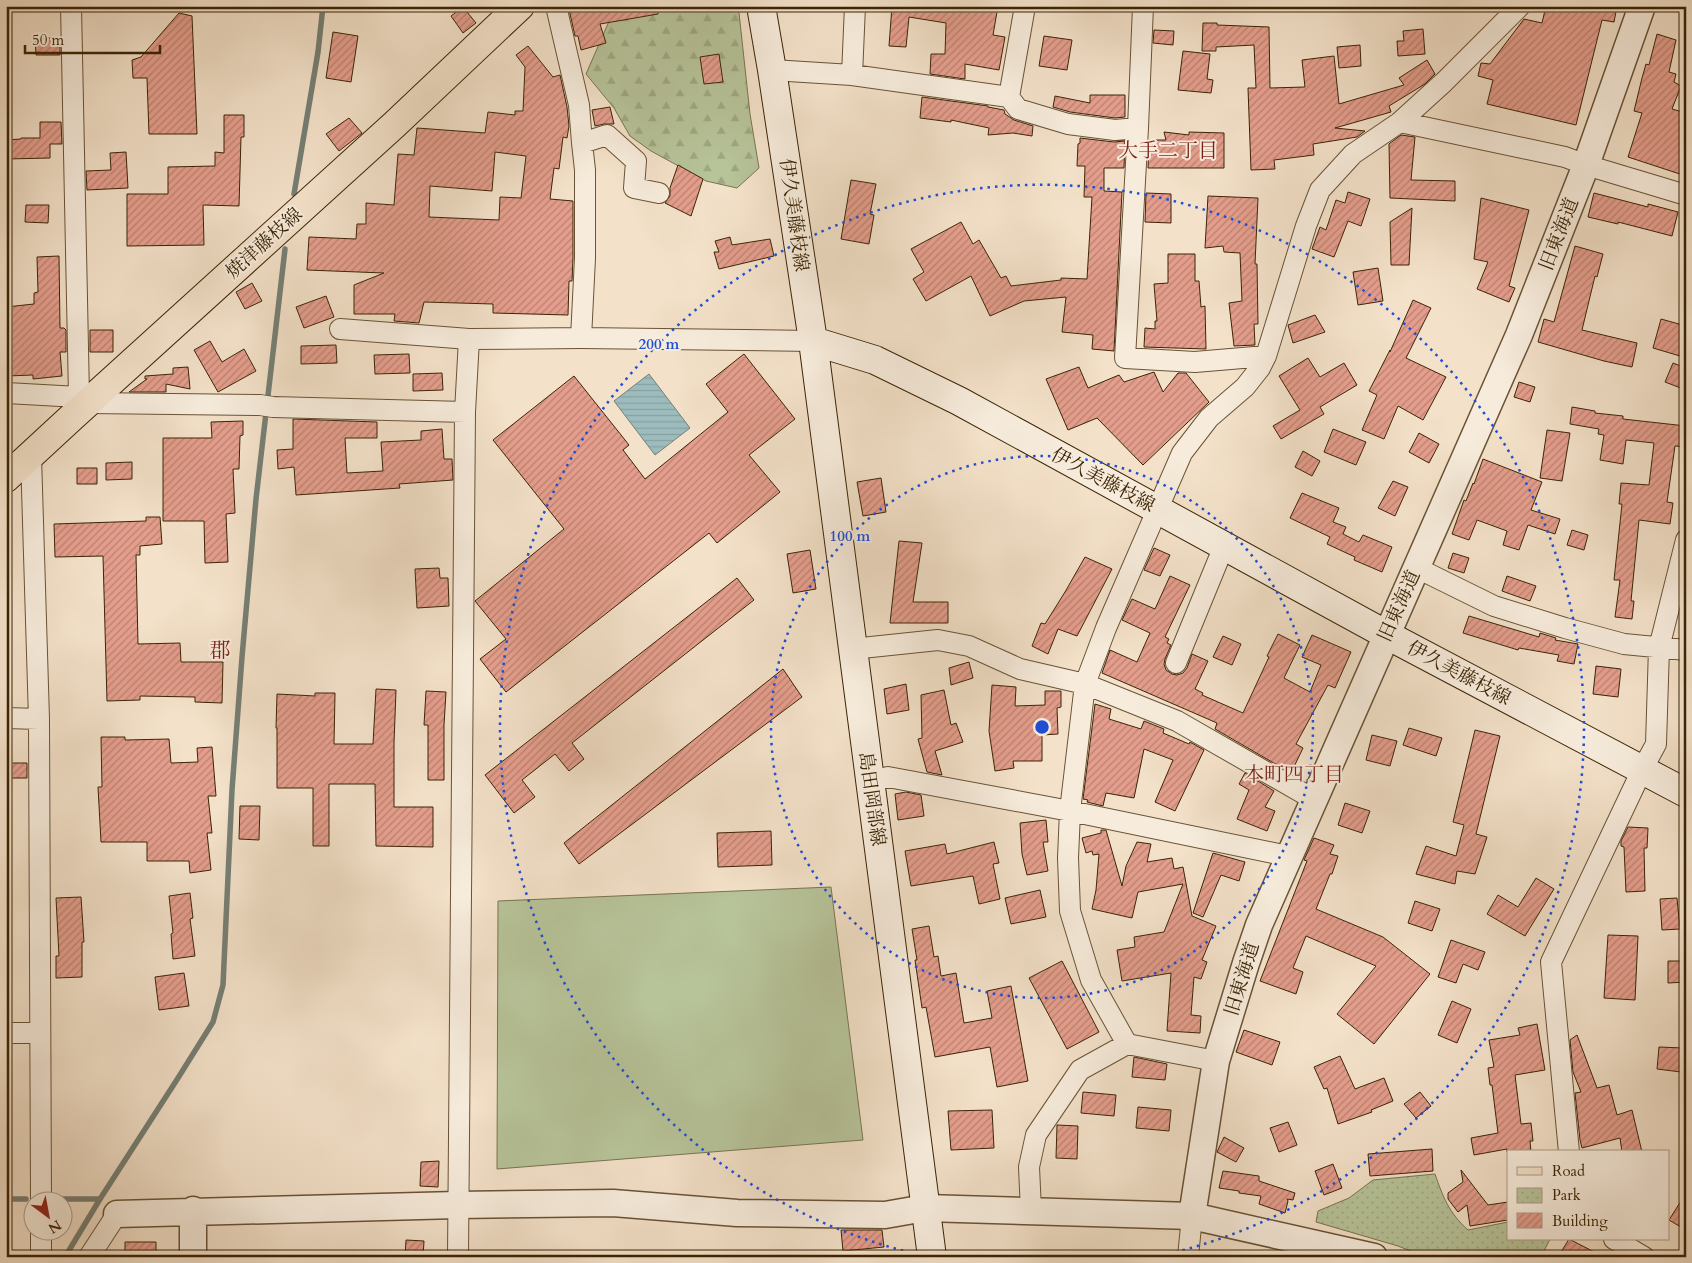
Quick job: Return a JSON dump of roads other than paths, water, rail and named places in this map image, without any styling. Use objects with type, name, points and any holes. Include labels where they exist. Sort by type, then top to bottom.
[{"type":"main road","name":"焼津藤枝線","points":[[6,478],[31,456],[84,400],[394,125],[520,6]]},
{"type":"main road","name":"伊久美藤枝線","points":[[761,6],[813,342],[875,360],[959,402],[1387,634],[1686,793]]},
{"type":"main road","name":"島田岡部線","points":[[813,342],[932,1257]]},
{"type":"street","points":[[71,6],[84,400]]},
{"type":"street","points":[[556,6],[579,105],[585,170],[585,258],[581,338]]},
{"type":"street","points":[[852,76],[855,6]]},
{"type":"street","points":[[1009,97],[1025,6]]},
{"type":"street","points":[[1143,6],[1125,358],[1195,362],[1266,356]]},
{"type":"street","points":[[1126,1044],[1091,980],[1070,910],[1068,858],[1070,811],[1085,684],[1106,628],[1182,453],[1209,418],[1245,387],[1260,368],[1266,356],[1306,226],[1320,190],[1353,154],[1400,122],[1444,82],[1520,6]]},
{"type":"street","name":"旧東海道","points":[[1192,1216],[1216,1061],[1259,925],[1519,335],[1586,165],[1642,6]]},
{"type":"street","points":[[772,70],[852,76],[1009,97],[1018,109],[1068,124],[1115,130],[1138,128]]},
{"type":"street","points":[[1400,122],[1565,157],[1686,195]]},
{"type":"street","points":[[582,143],[607,135],[636,161],[634,188],[659,193]]},
{"type":"street","points":[[340,329],[469,339],[581,338],[813,342]]},
{"type":"street","points":[[458,1257],[465,412],[469,339]]},
{"type":"street","points":[[6,394],[84,400],[465,412]]},
{"type":"street","points":[[31,456],[39,718],[40,1190]]},
{"type":"street","points":[[1569,1150],[1551,962],[1656,744],[1659,648],[1686,540]]},
{"type":"street","points":[[1176,663],[1224,546]]},
{"type":"street","points":[[1417,568],[1494,606],[1565,628],[1624,644],[1686,650]]},
{"type":"street","points":[[852,649],[938,640],[969,646],[1020,669],[1085,684],[1177,721],[1314,799]]},
{"type":"street","points":[[6,718],[39,718]]},
{"type":"street","points":[[870,781],[888,777],[1070,811],[1288,856]]},
{"type":"street","points":[[6,1033],[40,1033]]},
{"type":"street","points":[[1031,1211],[1029,1167],[1036,1135],[1080,1070],[1126,1044],[1216,1061]]},
{"type":"street","points":[[89,1257],[117,1214],[193,1210],[613,1203],[737,1213],[885,1215],[925,1208],[1192,1216],[1374,1257]]},
{"type":"street","points":[[193,1210],[193,1257]]},
{"type":"street","points":[[1188,1257],[1192,1216]]},
{"type":"street","points":[[41,1240],[41,1257]]},
{"type":"street","points":[[1616,1240],[1644,1257]]},
{"type":"water","points":[[649,374],[690,428],[655,455],[614,401]]},
{"type":"waterway","points":[[294,194],[318,52],[323,6]]},
{"type":"waterway","points":[[65,1257],[213,1022],[223,985],[232,790],[242,657],[256,499],[285,249]]},
{"type":"waterway","points":[[6,1199],[22,1199]]},
{"type":"waterway","points":[[72,1199],[100,1199]]},
{"type":"district","name":"大手二丁目","points":[[1168,150]]},
{"type":"district","name":"郡","points":[[220,650]]},
{"type":"district","name":"本町四丁目","points":[[1294,774]]}]
